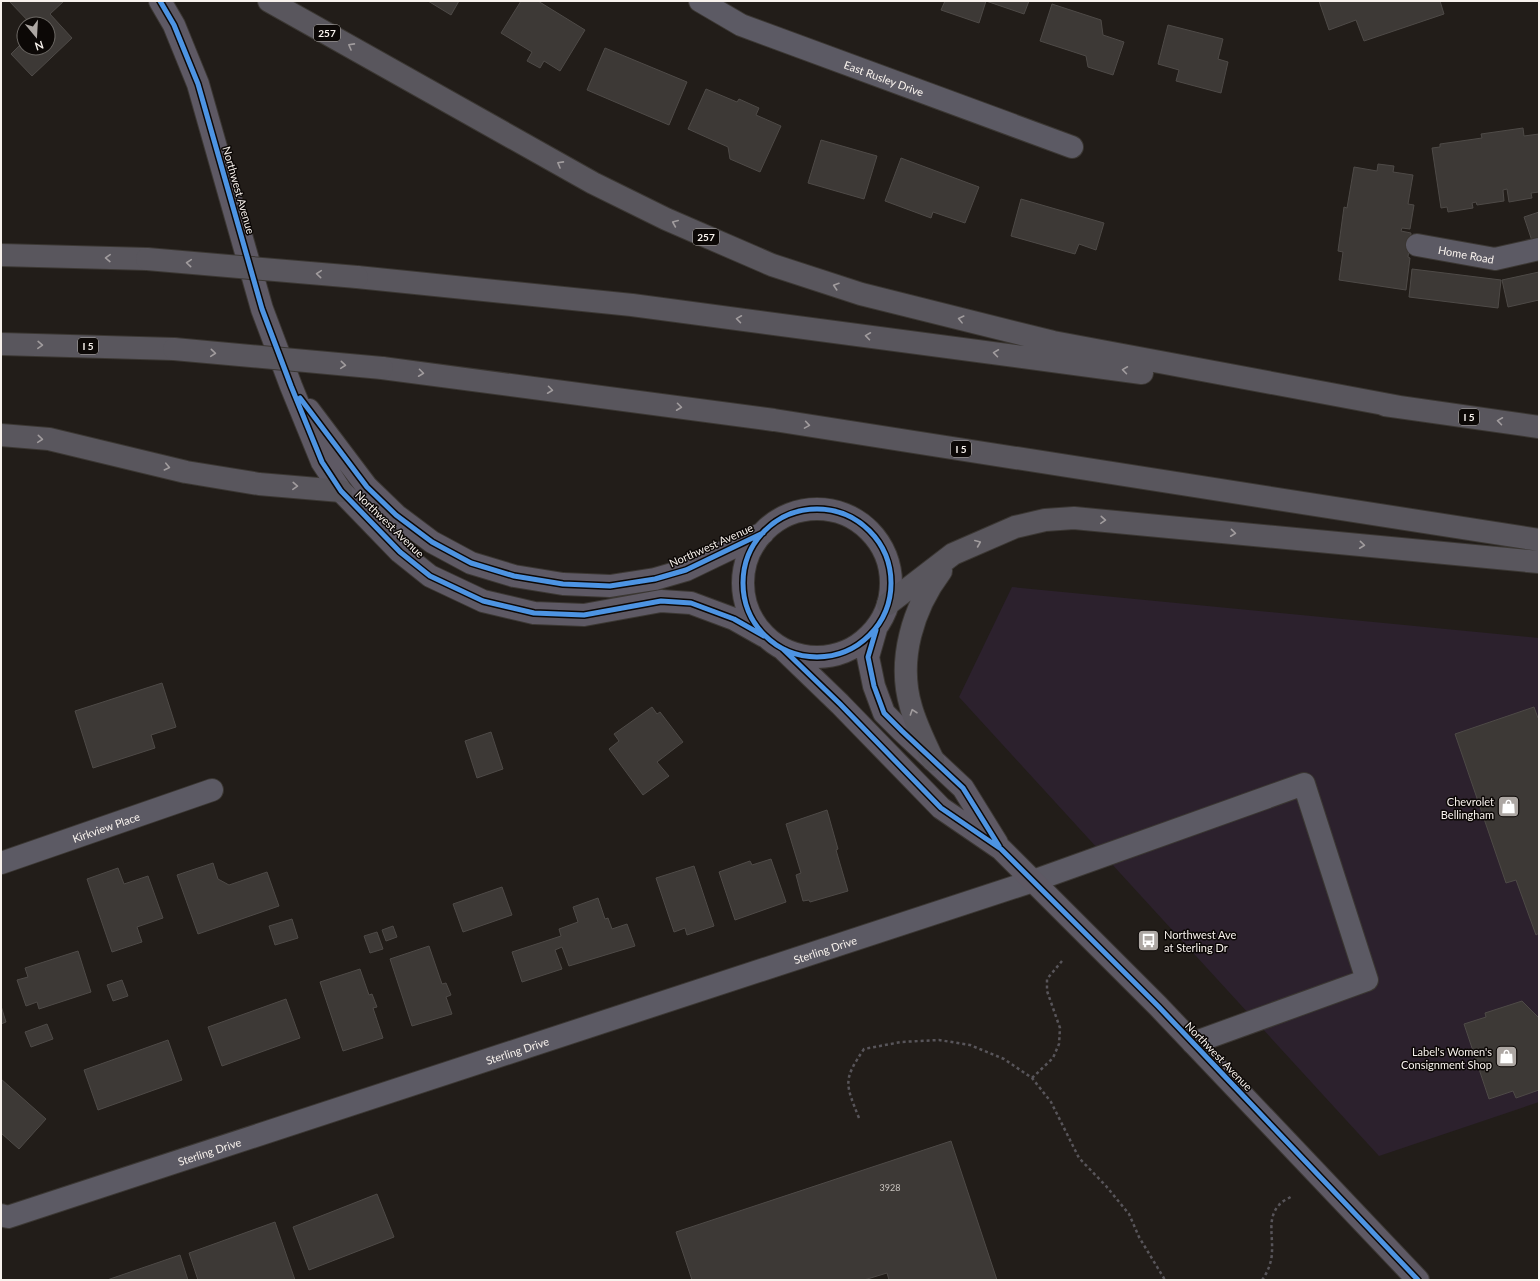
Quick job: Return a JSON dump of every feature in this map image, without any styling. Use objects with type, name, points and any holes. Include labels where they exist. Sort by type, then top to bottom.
[{"type":"highway","name":"257","points":[[269,1],[593,182],[666,219],[772,265],[861,294],[1053,342],[1400,407]]},
{"type":"highway","name":"I 5","points":[[1,255],[147,259],[357,277],[632,305],[1400,407],[1539,427]]},
{"type":"highway","name":"I 5","points":[[1,344],[174,349],[382,368],[774,420],[1539,540]]},
{"type":"highway","points":[[1,435],[49,439],[186,472],[259,484],[341,491]]},
{"type":"highway","points":[[888,604],[953,554],[1015,527],[1045,520],[1074,518],[1539,562]]},
{"type":"highway","points":[[933,760],[917,725],[910,705],[906,678],[907,653],[911,628],[919,606],[930,585],[953,554]]},
{"type":"main road","name":"Northwest Avenue","points":[[160,2],[174,25],[198,84],[262,309],[322,462],[341,491],[400,552],[430,576],[483,600],[534,613],[584,615],[661,601],[691,603],[734,619],[764,636]]},
{"type":"main road","name":"Northwest Avenue","points":[[291,386],[367,487],[396,515],[432,542],[471,563],[514,576],[563,584],[610,586],[655,579],[686,570],[763,533]]},
{"type":"main road","points":[[809,510],[835,512],[859,522],[878,541],[888,564],[891,578],[888,604],[877,626],[858,645],[833,655],[811,657],[797,654],[783,649],[764,636],[749,615],[743,592],[744,566],[755,543],[772,524],[783,517],[796,512],[809,510]]},
{"type":"main road","name":"Northwest Avenue","points":[[877,626],[868,657],[874,686],[884,713],[963,788],[1001,849]]},
{"type":"main road","name":"Northwest Avenue","points":[[783,649],[840,704],[941,808],[1001,849],[1153,1000],[1418,1280]]},
{"type":"street","name":"East Rusley Drive","points":[[700,1],[741,26],[1072,148]]},
{"type":"street","name":"Home Road","points":[[1417,245],[1495,258],[1539,249]]},
{"type":"street","name":"Sterling Drive","points":[[1,1215],[8,1217],[1033,881],[1304,784],[1367,980],[1193,1043]]},
{"type":"street","name":"Kirkview Place","points":[[1,863],[212,790]]},
{"type":"path","points":[[1032,1078],[1053,1058],[1059,1044],[1060,1028],[1047,990],[1047,978],[1062,961]]},
{"type":"path","points":[[859,1118],[850,1095],[848,1082],[851,1068],[864,1048],[901,1042],[939,1040],[970,1045],[1004,1059],[1032,1078],[1051,1102],[1079,1158],[1106,1186],[1129,1214],[1139,1237],[1165,1280]]},
{"type":"path","points":[[1262,1280],[1267,1273],[1272,1251],[1270,1229],[1274,1216],[1278,1206],[1292,1196]]},
{"type":"shaded area","points":[[1012,587],[1539,638],[1539,1102],[1379,1156],[959,697]]},
{"type":"building","points":[[9,1],[64,1],[50,14],[52,16],[23,16]]},
{"type":"building","points":[[428,1],[459,1],[451,15]]},
{"type":"building","points":[[521,1],[538,1],[585,30],[560,71],[544,61],[540,68],[527,61],[532,52],[501,33]]},
{"type":"building","points":[[945,1],[986,1],[979,23],[941,10]]},
{"type":"building","points":[[986,1],[1029,1],[1024,14]]},
{"type":"building","points":[[1319,1],[1440,1],[1444,14],[1364,41],[1356,20],[1329,30]]},
{"type":"building","points":[[1052,4],[1101,20],[1103,35],[1124,42],[1113,75],[1088,67],[1086,56],[1040,41]]},
{"type":"building","points":[[56,21],[72,38],[56,53]]},
{"type":"building","points":[[1168,25],[1223,39],[1218,59],[1228,62],[1221,93],[1176,81],[1179,70],[1158,64]]},
{"type":"building","points":[[605,48],[687,82],[669,125],[587,90]]},
{"type":"building","points":[[16,49],[16,56],[53,56],[32,76],[11,54]]},
{"type":"building","points":[[706,89],[737,102],[739,99],[759,108],[756,115],[781,126],[760,172],[730,159],[728,147],[688,129]]},
{"type":"building","points":[[1523,128],[1524,136],[1539,134],[1539,192],[1531,193],[1532,198],[1509,202],[1507,189],[1503,190],[1504,201],[1477,205],[1476,202],[1472,203],[1473,208],[1448,212],[1447,207],[1441,208],[1432,148],[1440,147],[1440,144],[1482,138],[1481,134]]},
{"type":"building","points":[[821,140],[877,156],[864,199],[808,183]]},
{"type":"building","points":[[901,158],[979,187],[965,223],[933,212],[931,218],[885,201]]},
{"type":"building","points":[[1378,164],[1394,166],[1393,172],[1413,175],[1408,204],[1414,205],[1410,229],[1402,228],[1401,231],[1411,233],[1406,290],[1339,280],[1343,252],[1338,251],[1344,207],[1347,208],[1354,167],[1377,171]]},
{"type":"building","points":[[1021,199],[1104,223],[1096,250],[1079,244],[1075,254],[1011,236]]},
{"type":"building","points":[[1539,212],[1539,242],[1533,244],[1524,217]]},
{"type":"building","points":[[1412,269],[1501,280],[1498,308],[1409,297]]},
{"type":"building","points":[[1539,272],[1539,300],[1508,307],[1502,280]]},
{"type":"building","points":[[162,683],[176,727],[151,735],[155,748],[93,768],[75,711]]},
{"type":"building","points":[[652,707],[657,714],[660,712],[683,742],[657,762],[669,776],[643,795],[609,749],[619,741],[614,734]]},
{"type":"building","name":"Chevrolet Bellingham","points":[[1534,707],[1538,718],[1539,717],[1539,933],[1536,935],[1516,880],[1506,883],[1455,734]]},
{"type":"building","points":[[491,732],[503,769],[477,778],[465,741]]},
{"type":"building","points":[[827,810],[838,849],[836,850],[848,891],[810,902],[809,900],[803,901],[796,875],[801,873],[786,824]]},
{"type":"building","points":[[771,859],[786,902],[735,920],[719,872],[750,861],[752,865]]},
{"type":"building","points":[[213,863],[218,879],[229,885],[267,872],[279,906],[198,934],[177,875]]},
{"type":"building","points":[[694,866],[714,926],[687,935],[685,928],[674,932],[656,878]]},
{"type":"building","points":[[118,868],[124,884],[148,876],[163,918],[137,927],[142,942],[112,952],[87,879]]},
{"type":"building","points":[[502,887],[512,915],[463,932],[453,904]]},
{"type":"building","points":[[598,898],[605,919],[608,918],[612,929],[627,924],[635,946],[569,966],[562,947],[555,950],[562,969],[522,982],[512,952],[561,936],[559,929],[578,922],[573,907]]},
{"type":"building","points":[[292,919],[298,938],[275,945],[269,926]]},
{"type":"building","points":[[393,926],[397,937],[386,941],[382,930]]},
{"type":"building","points":[[377,932],[383,949],[370,953],[364,936]]},
{"type":"building","points":[[429,946],[442,984],[446,983],[451,995],[446,997],[452,1014],[412,1026],[390,959]]},
{"type":"building","points":[[78,951],[91,992],[39,1009],[37,1002],[26,1006],[17,980],[28,977],[25,968]]},
{"type":"building","points":[[360,969],[369,995],[372,994],[377,1007],[373,1008],[383,1038],[343,1051],[320,982]]},
{"type":"building","points":[[122,980],[128,996],[113,1001],[107,985]]},
{"type":"building","points":[[286,999],[300,1038],[222,1066],[208,1027]]},
{"type":"building","name":"Label's Women's Consignment Shop","points":[[1522,1001],[1539,1018],[1539,1090],[1516,1098],[1513,1091],[1489,1099],[1464,1024],[1486,1017],[1485,1013]]},
{"type":"building","points":[[1,1006],[6,1022],[1,1024]]},
{"type":"building","points":[[47,1024],[53,1039],[31,1047],[25,1032]]},
{"type":"building","points":[[168,1040],[182,1080],[98,1110],[84,1070]]},
{"type":"building","points":[[1,1079],[46,1119],[19,1149],[1,1133]]},
{"type":"building","points":[[951,1141],[997,1280],[889,1280],[887,1273],[864,1280],[692,1280],[676,1232]]},
{"type":"building","points":[[377,1194],[394,1237],[309,1270],[293,1227]]},
{"type":"building","points":[[275,1222],[295,1280],[198,1280],[189,1253]]},
{"type":"building","points":[[180,1255],[188,1280],[107,1280]]},
{"type":"cycle path","points":[[160,1],[174,25],[198,84],[262,309],[322,462],[341,491],[400,552],[430,576],[483,601],[534,613],[584,615],[661,601],[691,603],[734,619],[764,636]]},
{"type":"cycle path","points":[[300,398],[367,487],[396,515],[432,542],[471,563],[514,576],[563,584],[610,586],[655,579],[686,570],[763,533]]},
{"type":"cycle path","points":[[810,509],[824,509],[838,512],[852,518],[864,526],[874,536],[882,548],[888,562],[891,583],[888,604],[882,618],[874,630],[864,640],[852,648],[838,654],[824,657],[810,657],[796,654],[782,648],[770,640],[760,630],[752,618],[746,604],[743,590],[743,576],[746,562],[752,548],[760,536],[770,526],[782,518],[796,512],[810,509]]},
{"type":"cycle path","points":[[876,630],[868,657],[874,686],[884,713],[963,788],[999,846]]},
{"type":"cycle path","points":[[783,649],[840,704],[941,808],[1001,849],[1158,1006],[1418,1280]]},
{"type":"place","name":"Chevrolet Bellingham","points":[[1509,807]]},
{"type":"place","name":"Northwest Ave at Sterling Dr","points":[[1148,940]]},
{"type":"place","name":"Label's Women's Consignment Shop","points":[[1507,1057]]}]
